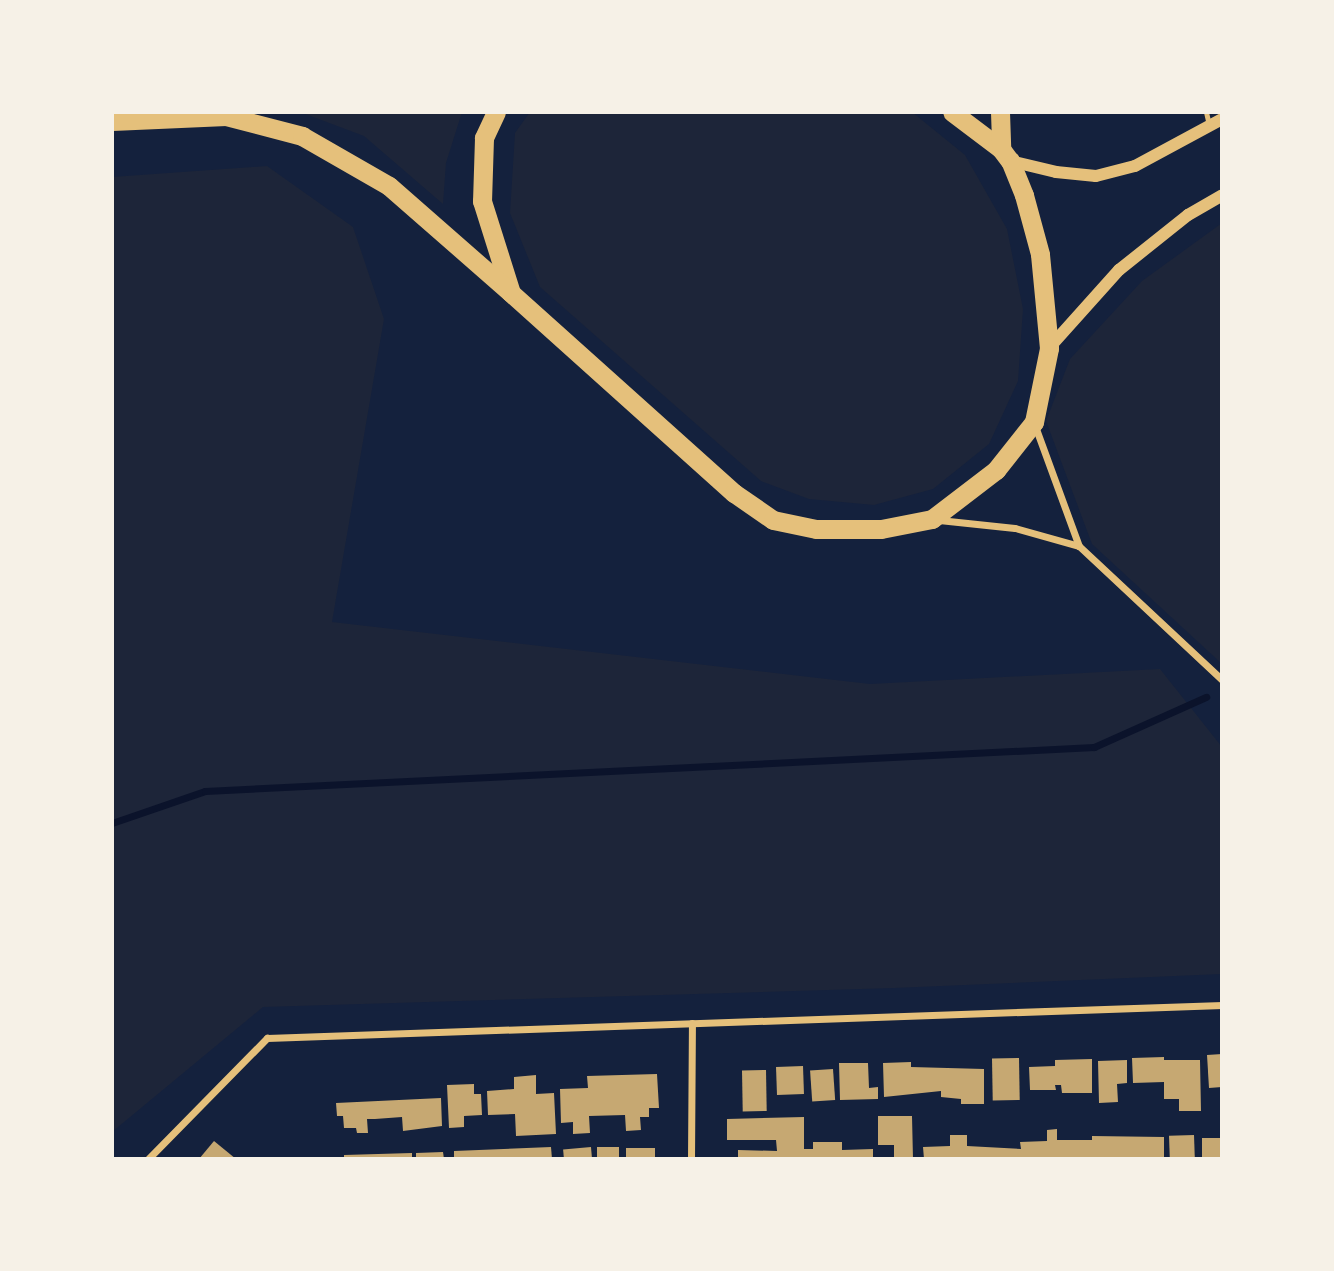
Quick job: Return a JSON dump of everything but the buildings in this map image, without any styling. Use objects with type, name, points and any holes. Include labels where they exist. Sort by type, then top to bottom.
[{"type":"highway","points":[[496,112],[484,138],[482,201],[511,293]]},
{"type":"highway","points":[[952,112],[1006,155]]},
{"type":"highway","points":[[112,121],[226,116],[302,136],[389,186],[734,493],[774,520],[816,529],[881,529],[932,519],[996,470],[1034,422],[1049,348],[1040,254],[1024,195],[1006,155],[1000,112]]},
{"type":"street","points":[[1006,155],[1056,172],[1096,176],[1135,166],[1208,118],[1222,119]]},
{"type":"street","points":[[1049,348],[1119,270],[1188,215],[1222,195]]},
{"type":"street","points":[[1034,422],[1079,546],[1222,680]]},
{"type":"street","points":[[932,519],[1015,528],[1079,546]]},
{"type":"street","points":[[148,1159],[267,1038],[1222,1005]]},
{"type":"street","points":[[691,1159],[692,1023]]},
{"type":"shaded area","points":[[300,112],[462,112],[446,163],[443,204],[364,136]]},
{"type":"shaded area","points":[[530,112],[912,112],[965,155],[1007,229],[1023,309],[1018,381],[989,444],[933,489],[874,505],[809,499],[761,481],[540,287],[510,213],[515,133]]},
{"type":"shaded area","points":[[267,166],[353,227],[384,319],[332,622],[870,684],[1160,669],[1222,747],[1222,974],[894,988],[263,1007],[112,1132],[112,177]]},
{"type":"shaded area","points":[[1222,223],[1222,664],[1092,544],[1046,421],[1070,359],[1142,281]]},
{"type":"waterway","points":[[112,823],[205,791],[1094,747],[1206,697]]}]
